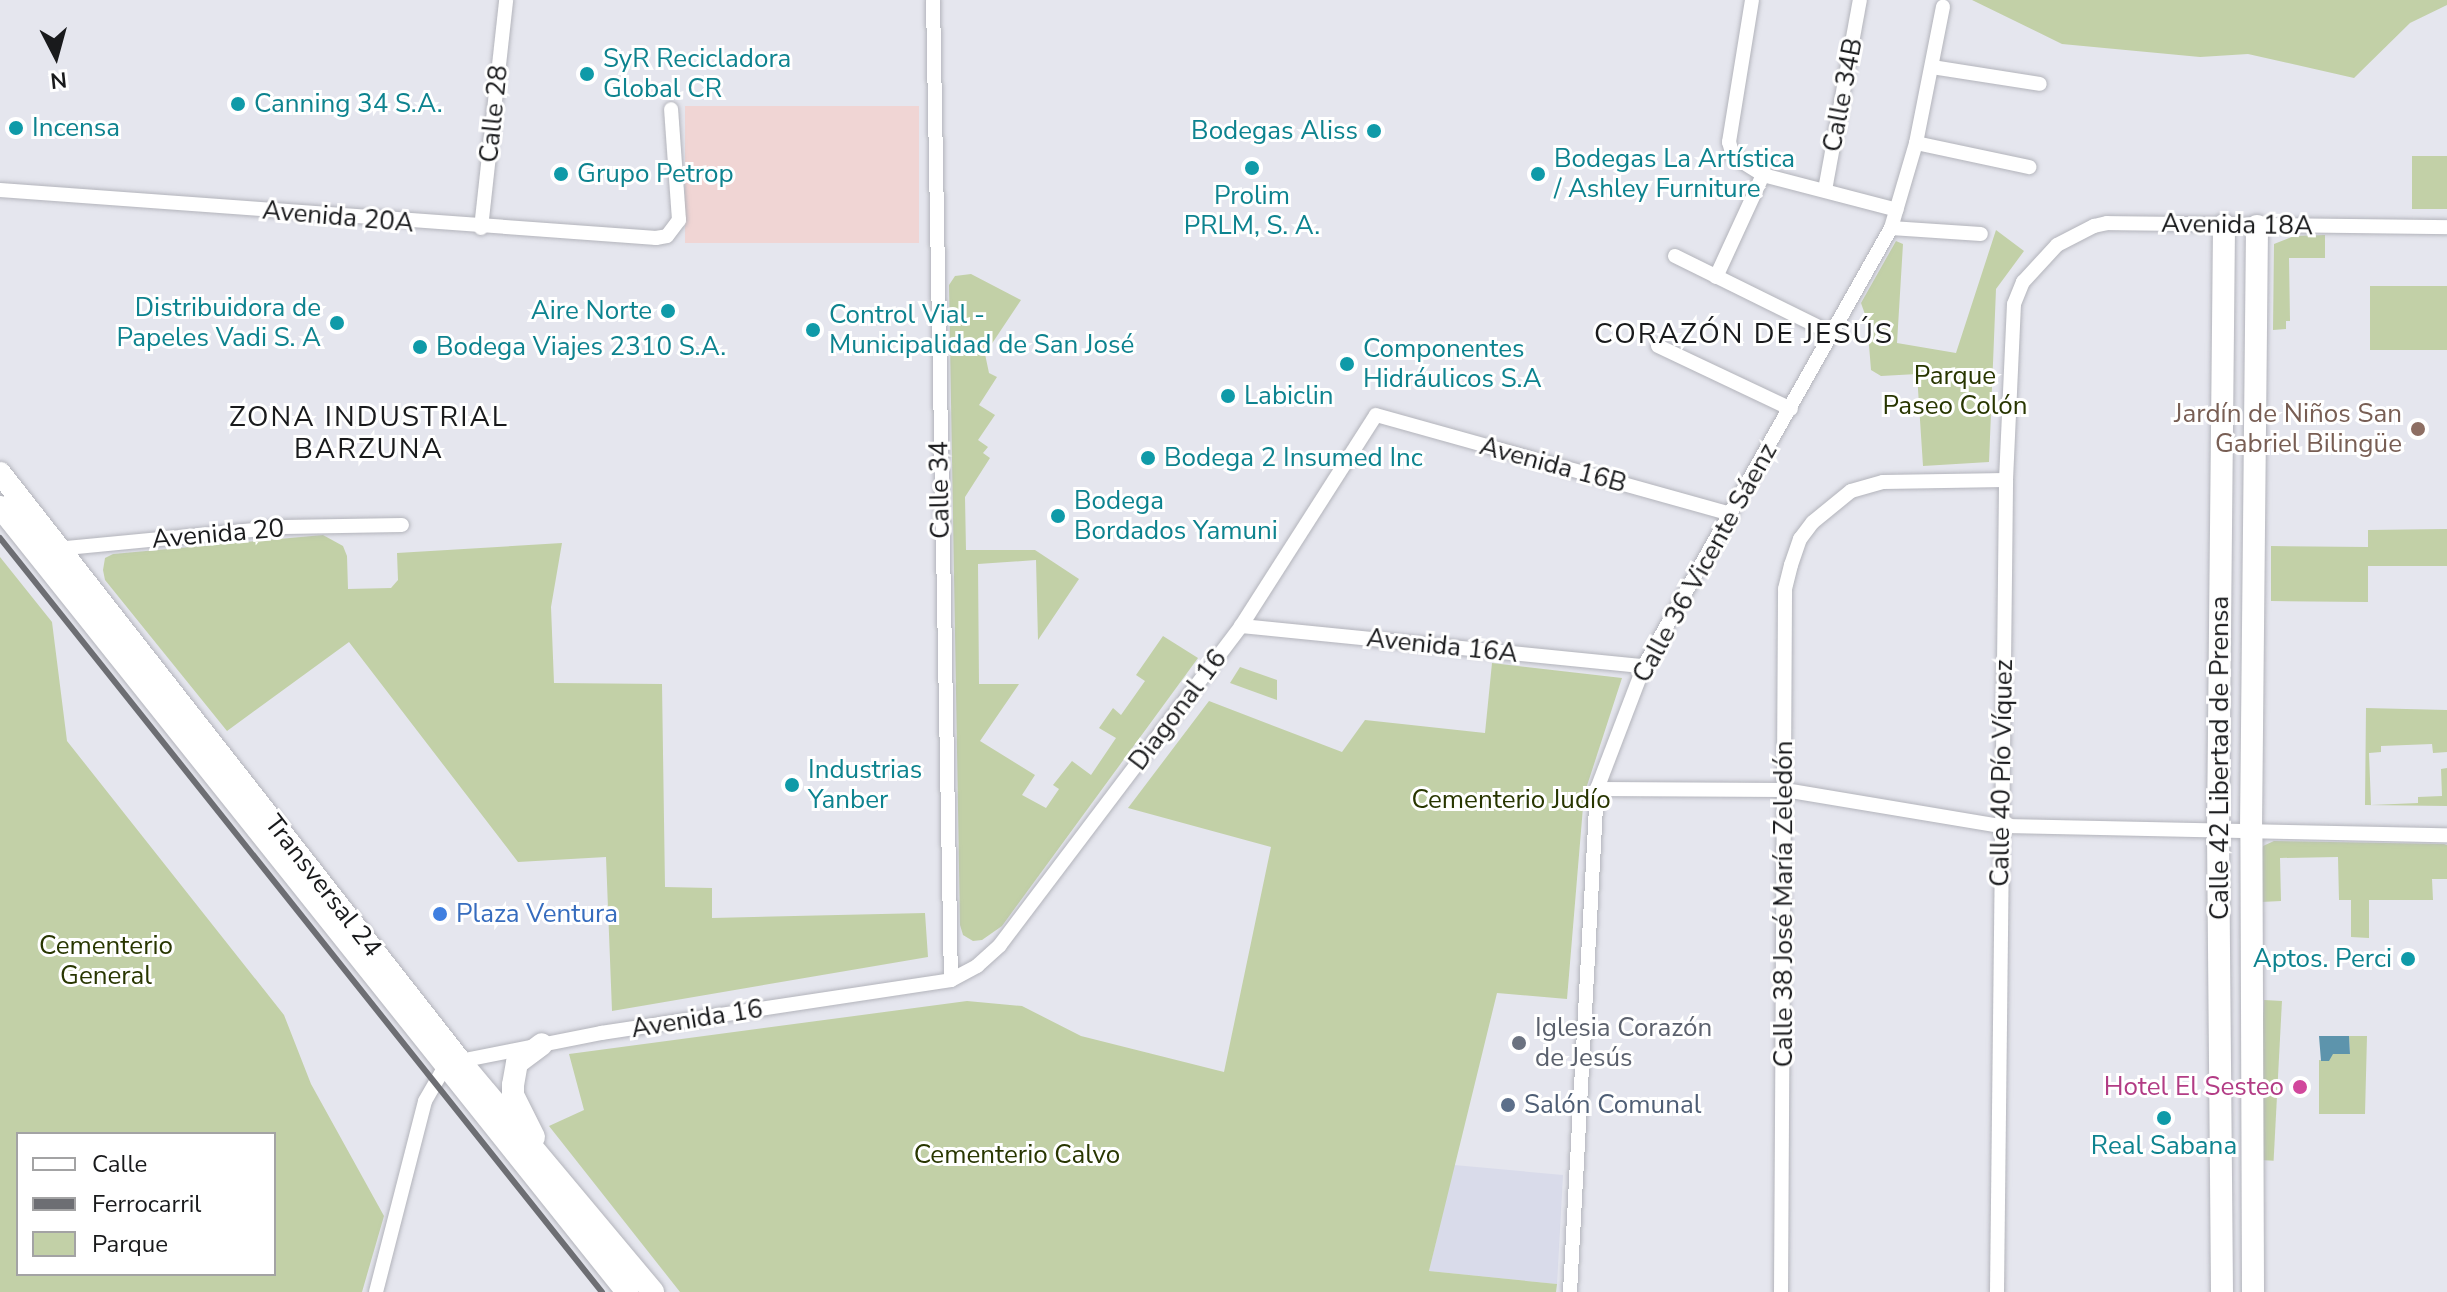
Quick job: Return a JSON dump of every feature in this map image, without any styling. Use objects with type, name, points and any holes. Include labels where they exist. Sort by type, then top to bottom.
[{"type":"main road","name":"Calle 42 Libertad de Prensa","points":[[2222,1292],[2218,830],[2224,225]]},
{"type":"main road","name":"Calle 42 Libertad de Prensa","points":[[2253,1292],[2251,830],[2257,226]]},
{"type":"main road","name":"Transversal 24","points":[[0,473],[627,1292]]},
{"type":"main road","name":"Transversal 24","points":[[0,507],[452,1065],[545,1160],[653,1292]]},
{"type":"main road","points":[[542,1044],[517,1063],[513,1095],[545,1160]]},
{"type":"street","name":"Calle 28","points":[[481,228],[506,0]]},
{"type":"street","name":"Calle 34","points":[[933,0],[951,980]]},
{"type":"street","points":[[1752,0],[1729,142],[1733,156],[1763,175],[1897,210]]},
{"type":"street","name":"Calle 34B","points":[[1825,190],[1860,0]]},
{"type":"street","name":"Calle 36 Vicente Sáenz","points":[[1570,1292],[1597,789],[1644,666],[1891,228],[1916,143],[1943,7]]},
{"type":"street","points":[[1932,67],[2040,84]]},
{"type":"street","name":"Avenida 20A","points":[[0,190],[481,228],[656,238],[675,229],[680,210],[671,109]]},
{"type":"street","points":[[1916,143],[2029,167]]},
{"type":"street","points":[[1716,277],[1763,175]]},
{"type":"street","name":"Avenida 18A","points":[[2039,261],[2057,245],[2094,226],[2447,227]]},
{"type":"street","points":[[1891,228],[1981,234]]},
{"type":"street","points":[[1675,256],[1831,333]]},
{"type":"street","name":"Calle 40 Pío Víquez","points":[[1997,1292],[2006,480],[2014,304],[2023,282],[2039,261]]},
{"type":"street","points":[[1658,346],[1791,409]]},
{"type":"street","name":"Diagonal 16","points":[[951,980],[977,966],[1000,945],[1241,626],[1376,415]]},
{"type":"street","name":"Avenida 16B","points":[[1376,415],[1731,514]]},
{"type":"street","name":"Calle 38 José María Zeledón","points":[[1781,1292],[1785,589],[1800,539],[1813,522],[1851,491],[1883,482],[2006,480]]},
{"type":"street","name":"Avenida 20","points":[[35,550],[283,527],[402,525]]},
{"type":"street","name":"Avenida 16A","points":[[1241,626],[1644,666]]},
{"type":"street","points":[[1597,789],[1785,790],[2001,826],[2447,835]]},
{"type":"street","name":"Avenida 16","points":[[452,1065],[542,1044],[951,980]]},
{"type":"street","points":[[376,1292],[425,1101],[452,1065]]},
{"type":"shaded area","points":[[685,106],[919,106],[919,243],[685,243]]},
{"type":"shaded area","points":[[1454,1165],[1563,1175],[1557,1284],[1429,1271]]},
{"type":"green space","points":[[1972,0],[2447,0],[2447,5],[2410,23],[2354,78],[2248,54],[2200,57],[2062,44]]},
{"type":"green space","points":[[2412,156],[2447,156],[2447,209],[2412,209]]},
{"type":"green space","name":"Parque Paseo Colón","points":[[1996,230],[2024,251],[1996,289],[1989,462],[1923,466],[1917,374],[1881,376],[1871,370],[1867,320],[1861,303],[1896,241],[1903,244],[1897,343],[1956,353]]},
{"type":"green space","points":[[2325,235],[2325,258],[2289,258],[2290,321],[2286,321],[2286,329],[2273,330],[2274,244],[2294,236]]},
{"type":"green space","points":[[971,274],[1021,300],[985,354],[989,373],[997,377],[979,405],[995,415],[978,440],[988,447],[983,453],[990,458],[965,497],[966,550],[1035,550],[1079,579],[1038,640],[1036,560],[978,564],[979,684],[1019,684],[980,741],[1035,775],[1022,795],[1046,808],[1059,789],[1053,785],[1072,761],[1091,775],[1116,738],[1099,728],[1113,708],[1121,715],[1145,681],[1136,675],[1163,636],[1198,658],[1002,926],[982,940],[973,941],[963,935],[960,925],[949,285],[955,276]]},
{"type":"green space","points":[[2370,286],[2447,286],[2447,350],[2370,350]]},
{"type":"green space","points":[[2447,529],[2447,566],[2368,566],[2368,602],[2271,601],[2271,546],[2368,547],[2368,530]]},
{"type":"green space","points":[[323,535],[343,546],[347,556],[348,589],[391,588],[398,580],[397,553],[562,543],[551,607],[554,683],[662,684],[665,887],[712,888],[712,918],[925,913],[928,957],[612,1011],[606,857],[518,862],[349,642],[227,731],[105,580],[103,570],[105,558],[113,554]]},
{"type":"green space","name":"Cementerio General","points":[[0,557],[52,622],[67,741],[284,1015],[311,1084],[384,1216],[362,1292],[0,1292]]},
{"type":"green space","points":[[1492,663],[1622,678],[1584,795],[1567,999],[1497,993],[1429,1271],[1557,1284],[1556,1292],[680,1292],[549,1126],[584,1110],[569,1054],[967,1001],[1022,1006],[1081,1036],[1224,1072],[1271,847],[1128,808],[1209,701],[1342,752],[1365,720],[1485,733]]},
{"type":"green space","points":[[1240,667],[1277,680],[1277,700],[1230,683]]},
{"type":"green space","points":[[2366,708],[2447,710],[2447,752],[2433,753],[2432,744],[2381,746],[2381,752],[2369,753],[2371,805],[2418,803],[2418,797],[2442,796],[2441,769],[2447,768],[2447,806],[2365,805]]},
{"type":"green space","points":[[2274,841],[2444,844],[2447,845],[2447,879],[2432,879],[2433,900],[2369,900],[2369,938],[2351,937],[2351,900],[2339,900],[2338,857],[2280,858],[2281,901],[2261,902],[2261,853],[2263,846]]},
{"type":"green space","points":[[2264,1000],[2282,1001],[2274,1161],[2256,1160]]},
{"type":"green space","points":[[2349,1036],[2367,1036],[2365,1114],[2319,1114],[2319,1060],[2328,1061],[2332,1054],[2350,1054]]},
{"type":"water","points":[[2319,1036],[2349,1036],[2350,1054],[2333,1054],[2329,1061],[2321,1061]]},
{"type":"railway","points":[[0,538],[602,1292]]},
{"type":"place","name":"SyR Recicladora Global CR","points":[[587,74]]},
{"type":"place","name":"Canning 34 S.A.","points":[[238,104]]},
{"type":"place","name":"Incensa","points":[[16,128]]},
{"type":"place","name":"Bodegas Aliss","points":[[1374,131]]},
{"type":"place","name":"Prolim PRLM, S. A.","points":[[1252,168]]},
{"type":"place","name":"Grupo Petrop","points":[[561,174]]},
{"type":"place","name":"Bodegas La Artística / Ashley Furniture","points":[[1538,174]]},
{"type":"place","name":"Aire Norte","points":[[668,311]]},
{"type":"place","name":"Distribuidora de Papeles Vadi S. A","points":[[337,323]]},
{"type":"place","name":"Control Vial - Municipalidad de San José","points":[[813,330]]},
{"type":"place","name":"Bodega Viajes 2310 S.A.","points":[[420,347]]},
{"type":"place","name":"Componentes Hidráulicos S.A","points":[[1347,364]]},
{"type":"place","name":"Labiclin","points":[[1228,396]]},
{"type":"place","name":"Jardín de Niños San Gabriel Bilingüe","points":[[2418,429]]},
{"type":"place","name":"Bodega 2 Insumed Inc","points":[[1148,458]]},
{"type":"place","name":"Bodega Bordados Yamuni","points":[[1058,516]]},
{"type":"place","name":"Industrias Yanber","points":[[792,785]]},
{"type":"place","name":"Plaza Ventura","points":[[440,914]]},
{"type":"place","name":"Aptos. Perci","points":[[2408,959]]},
{"type":"place","name":"Iglesia Corazón de Jesús","points":[[1519,1043]]},
{"type":"place","name":"Hotel El Sesteo","points":[[2300,1087]]},
{"type":"place","name":"Salón Comunal","points":[[1508,1105]]},
{"type":"place","name":"Real Sabana","points":[[2164,1118]]},
{"type":"district","name":"CORAZÓN DE JESÚS","points":[[1744,334]]},
{"type":"district","name":"ZONA INDUSTRIAL BARZUNA","points":[[369,433]]},
{"type":"park label","name":"Cementerio Judío","points":[[1511,800]]},
{"type":"park label","name":"Cementerio Calvo","points":[[1017,1155]]}]
